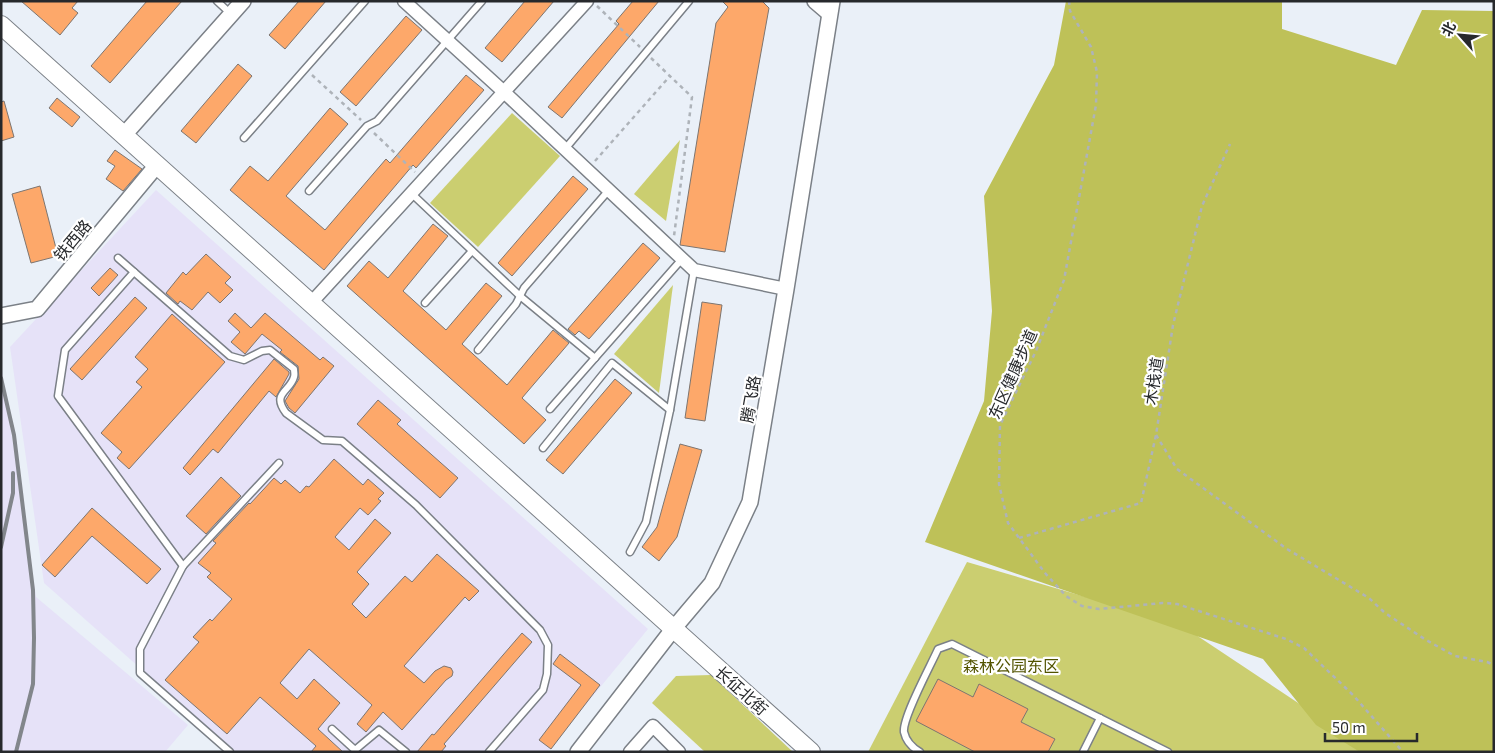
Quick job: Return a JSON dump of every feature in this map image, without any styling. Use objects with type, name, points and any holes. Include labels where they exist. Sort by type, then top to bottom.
[{"type":"main road","name":"长征北街","points":[[1,25],[811,752]]},
{"type":"street","points":[[124,135],[243,1]]},
{"type":"street","points":[[404,1],[694,270],[786,289]]},
{"type":"street","points":[[311,303],[587,1]]},
{"type":"street","points":[[815,1],[830,7]]},
{"type":"street","name":"腾飞路","points":[[578,752],[674,628],[712,583],[750,502],[786,289],[830,7]]},
{"type":"street","name":"铁西路","points":[[1,316],[38,309],[157,165]]},
{"type":"street","points":[[630,752],[653,726],[680,752]]},
{"type":"lane","points":[[217,1],[231,14]]},
{"type":"lane","points":[[244,138],[364,1]]},
{"type":"lane","points":[[309,191],[367,126],[377,121],[482,1]]},
{"type":"lane","points":[[565,149],[689,1]]},
{"type":"lane","points":[[478,350],[516,304],[524,288],[609,190]]},
{"type":"lane","points":[[411,193],[520,296],[595,358]]},
{"type":"lane","points":[[424,304],[472,250]]},
{"type":"lane","points":[[550,409],[595,358],[677,254]]},
{"type":"lane","points":[[118,258],[230,356],[244,360],[262,351],[270,350],[294,369],[294,378],[283,392],[280,400],[281,407],[286,413],[323,440],[342,441],[416,505],[540,630],[548,645],[547,674],[543,690],[490,752]]},
{"type":"lane","points":[[630,552],[646,522],[670,410],[694,270]]},
{"type":"lane","points":[[134,272],[65,350],[58,396],[183,566]]},
{"type":"lane","points":[[543,448],[612,363],[670,410]]},
{"type":"lane","points":[[230,752],[140,673],[140,649],[183,566],[279,463]]},
{"type":"lane","points":[[920,752],[912,748],[904,731],[907,716],[938,650],[952,644],[1168,752]]},
{"type":"lane","points":[[1083,752],[1100,718]]},
{"type":"lane","points":[[332,729],[355,750],[379,730],[406,752]]},
{"type":"path","points":[[593,1],[692,97],[677,254]]},
{"type":"path","name":"东区健康步道","points":[[1069,1],[1070,11],[1091,47],[1097,72],[1096,105],[1064,280],[1036,351],[1000,425],[999,484],[1008,523],[1045,573],[1066,596],[1082,606],[1099,609],[1162,603],[1177,604],[1286,639],[1304,648],[1353,695],[1403,752]]},
{"type":"path","points":[[305,68],[423,180]]},
{"type":"path","points":[[587,170],[670,76]]},
{"type":"path","name":"木栈道","points":[[1019,538],[1141,503],[1156,435],[1173,325],[1202,206],[1230,144]]},
{"type":"path","points":[[1156,435],[1177,469],[1287,549],[1370,598],[1385,613],[1455,656],[1494,665]]},
{"type":"shaded area","points":[[1066,1],[1282,1],[1282,29],[1396,65],[1422,10],[1494,11],[1494,752],[1360,752],[1316,725],[1263,659],[925,542],[984,401],[992,311],[984,196],[1054,65]]},
{"type":"shaded area","points":[[156,190],[648,629],[547,752],[235,752],[44,583],[10,347]]},
{"type":"shaded area","points":[[1,364],[36,597],[188,725],[165,752],[1,752]]},
{"type":"green space","points":[[512,113],[560,156],[478,247],[430,203]]},
{"type":"green space","points":[[680,140],[666,221],[634,194]]},
{"type":"green space","points":[[673,285],[659,393],[614,354]]},
{"type":"green space","name":"森林公园东区","points":[[967,562],[1181,625],[1372,752],[868,752]]},
{"type":"green space","points":[[711,675],[793,752],[705,752],[652,703],[676,676]]},
{"type":"building","points":[[21,1],[78,1],[72,8],[78,13],[60,35]]},
{"type":"building","points":[[147,1],[182,1],[110,83],[91,66]]},
{"type":"building","points":[[299,1],[326,1],[285,49],[269,35]]},
{"type":"building","points":[[525,1],[554,1],[502,62],[485,48]]},
{"type":"building","points":[[633,1],[659,1],[562,118],[548,107],[619,24],[616,21]]},
{"type":"building","points":[[722,1],[762,1],[769,8],[725,252],[680,245],[716,23],[728,7]]},
{"type":"building","points":[[406,16],[422,30],[356,106],[340,92]]},
{"type":"building","points":[[238,64],[252,76],[196,143],[181,131]]},
{"type":"building","points":[[466,75],[484,90],[416,168],[413,165],[324,270],[230,190],[250,166],[268,181],[330,108],[348,124],[286,196],[325,230],[386,159],[390,163]]},
{"type":"building","points":[[57,98],[80,117],[72,127],[49,108]]},
{"type":"building","points":[[4,101],[14,137],[1,141],[1,102]]},
{"type":"building","points":[[115,150],[142,169],[123,191],[106,179],[115,166],[107,161]]},
{"type":"building","points":[[573,176],[588,189],[512,276],[498,263]]},
{"type":"building","points":[[40,186],[58,256],[31,263],[12,194]]},
{"type":"building","points":[[433,224],[448,236],[403,291],[446,330],[486,283],[502,296],[462,344],[507,385],[553,330],[569,343],[522,398],[546,420],[524,444],[347,286],[369,261],[388,278]]},
{"type":"building","points":[[643,243],[660,258],[589,339],[579,331],[575,335],[568,329]]},
{"type":"building","points":[[206,254],[231,277],[225,283],[233,290],[220,303],[208,292],[192,310],[180,301],[178,304],[166,293],[183,272],[186,275]]},
{"type":"building","points":[[110,268],[118,275],[99,296],[91,288]]},
{"type":"building","points":[[135,297],[147,308],[82,380],[70,369]]},
{"type":"building","points":[[702,302],[722,305],[705,421],[685,418]]},
{"type":"building","points":[[235,313],[251,328],[265,313],[320,360],[323,357],[334,366],[295,413],[285,401],[299,379],[298,366],[262,334],[245,354],[231,342],[240,332],[228,321]]},
{"type":"building","points":[[172,314],[225,362],[129,469],[117,458],[122,452],[101,433],[142,387],[136,382],[148,369],[135,357]]},
{"type":"building","points":[[274,359],[289,372],[276,397],[269,391],[218,453],[213,449],[190,475],[183,468]]},
{"type":"building","points":[[615,379],[632,393],[563,474],[546,460]]},
{"type":"building","points":[[378,400],[401,420],[397,424],[458,478],[440,498],[357,424]]},
{"type":"building","points":[[680,444],[702,450],[677,537],[659,561],[642,547],[657,527]]},
{"type":"building","points":[[334,459],[363,485],[368,479],[384,493],[378,499],[381,501],[368,515],[360,508],[335,537],[349,550],[375,519],[391,533],[357,572],[369,584],[352,604],[366,618],[405,576],[412,582],[437,554],[479,591],[469,601],[465,597],[404,666],[424,683],[435,671],[444,666],[451,668],[452,676],[446,680],[402,730],[383,712],[366,732],[357,724],[372,705],[309,649],[280,683],[297,699],[314,679],[340,703],[318,729],[343,752],[311,752],[316,746],[260,697],[227,734],[165,680],[199,642],[193,637],[210,619],[212,621],[232,599],[207,577],[211,573],[198,563],[216,543],[213,541],[274,478],[281,484],[285,480],[300,493],[306,486],[309,487]]},
{"type":"building","points":[[221,477],[241,496],[206,534],[186,516]]},
{"type":"building","points":[[92,508],[161,569],[147,584],[92,536],[55,577],[42,565]]},
{"type":"building","points":[[522,633],[532,642],[444,744],[446,746],[441,752],[417,752],[432,734],[434,735]]},
{"type":"building","points":[[560,654],[600,685],[551,749],[539,740],[581,685],[553,664]]},
{"type":"building","points":[[938,679],[973,697],[979,684],[1028,709],[1021,722],[1055,739],[1048,752],[975,752],[916,721]]},
{"type":"railway","points":[[1,378],[14,435],[33,590],[33,684],[16,752]]},
{"type":"railway","points":[[1,547],[13,493],[13,473]]}]
